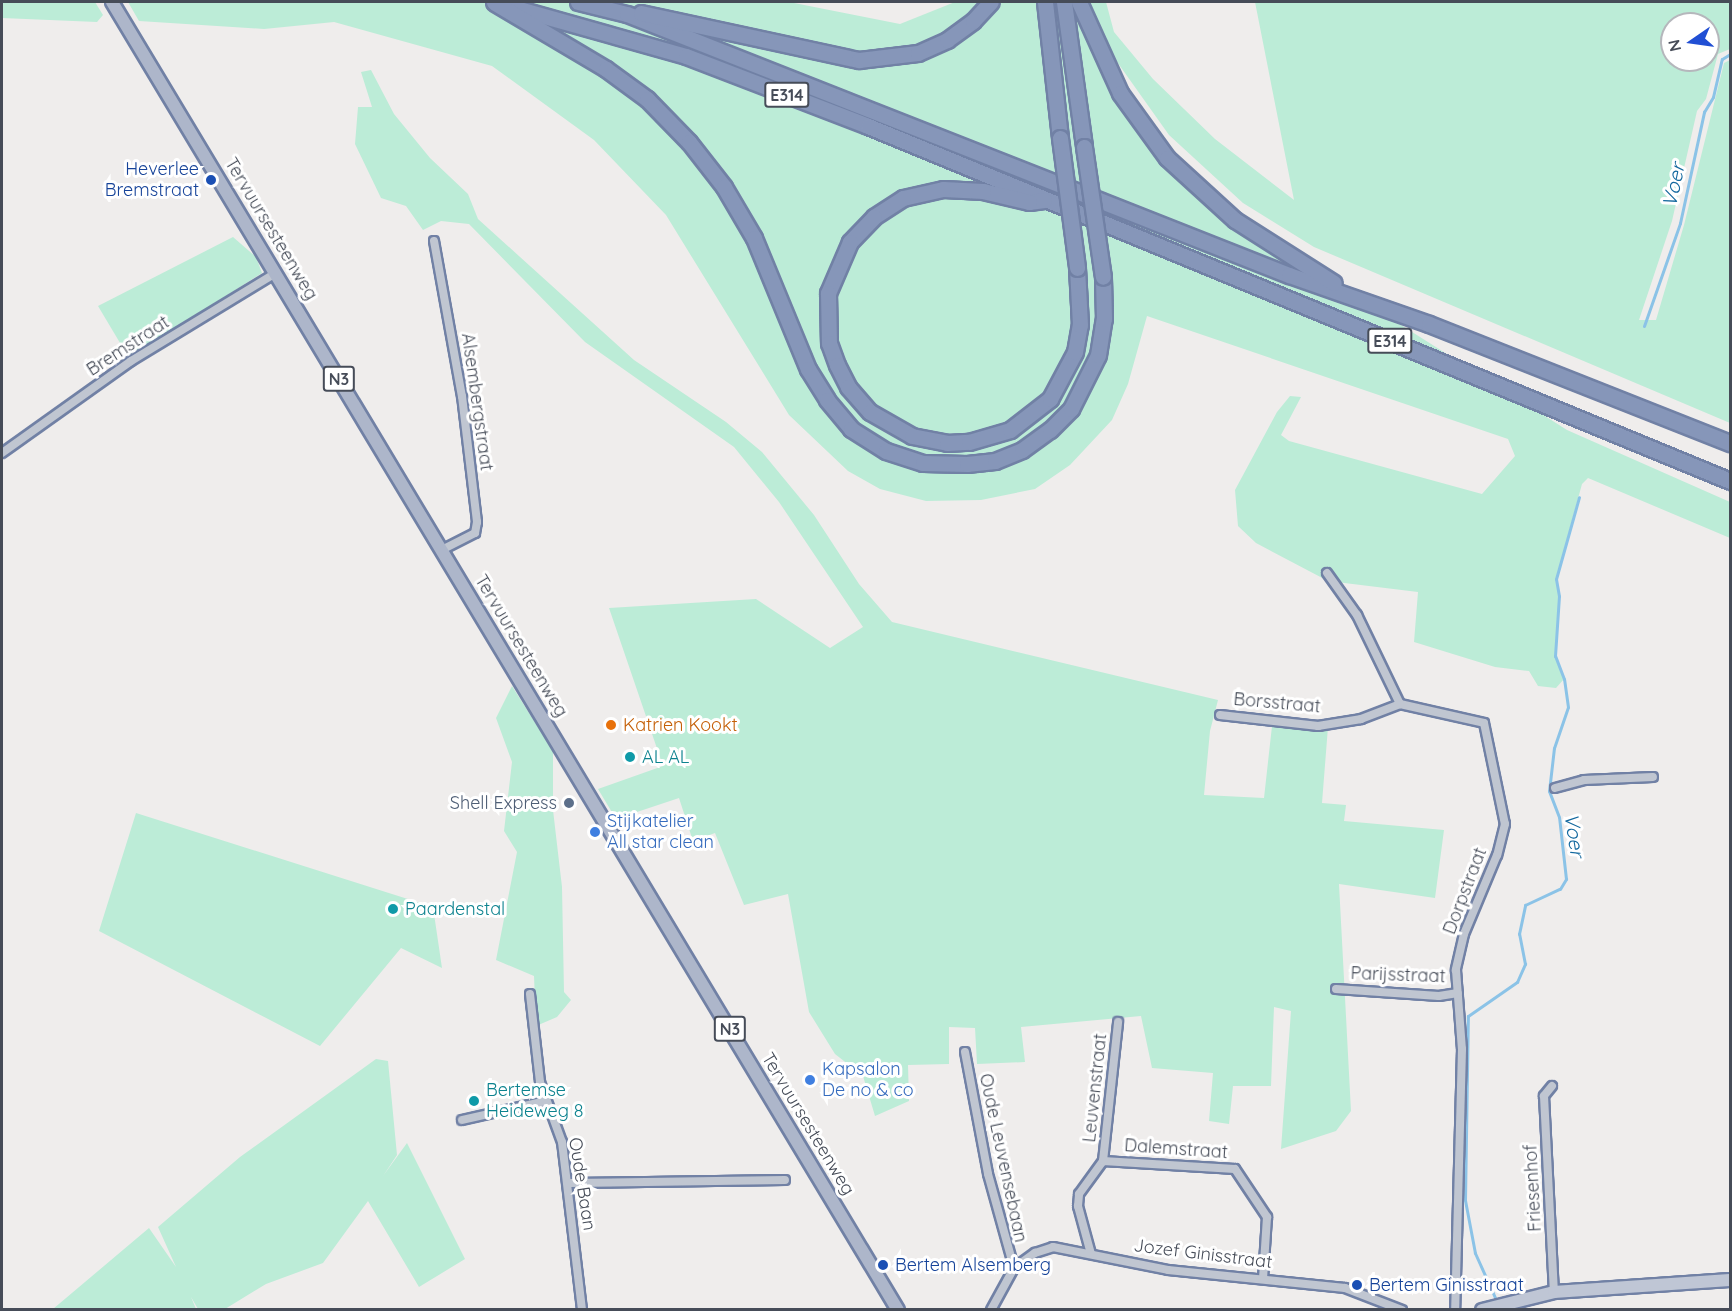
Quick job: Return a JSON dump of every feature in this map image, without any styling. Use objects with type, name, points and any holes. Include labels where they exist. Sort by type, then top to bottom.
[{"type":"highway","name":"E314","points":[[493,2],[686,56],[1050,200],[1731,481]]},
{"type":"highway","points":[[493,2],[513,17],[561,40],[606,69],[647,99],[689,142],[724,187],[754,238],[808,369],[827,400],[851,429],[886,451],[923,463],[967,464],[994,461],[1022,450],[1050,430],[1071,409],[1098,355],[1104,318],[1102,278],[1064,2]]},
{"type":"highway","name":"E314","points":[[578,2],[627,14],[1278,270],[1354,296],[1731,442]]},
{"type":"highway","points":[[627,14],[644,13],[831,57],[867,60],[918,53],[947,40],[991,2]]},
{"type":"highway","points":[[1045,2],[1077,268],[1080,325],[1075,352],[1050,399],[1010,430],[969,442],[946,443],[912,436],[870,412],[848,387],[829,343],[828,293],[850,242],[874,217],[903,198],[943,189],[982,191],[1029,202],[1050,200]]},
{"type":"highway","points":[[1079,2],[1120,93],[1167,158],[1235,220],[1354,296]]},
{"type":"main road","name":"Tervuursesteenweg","points":[[115,6],[898,1310]]},
{"type":"street","name":"Alsembergstraat","points":[[434,241],[462,396],[477,522],[475,533],[442,550]]},
{"type":"street","name":"Bremstraat","points":[[2,453],[131,362],[276,273]]},
{"type":"street","points":[[1327,573],[1357,615],[1400,704]]},
{"type":"street","name":"Borsstraat","points":[[1220,715],[1318,726],[1361,720],[1400,704]]},
{"type":"street","name":"Dorpstraat","points":[[1400,704],[1484,723],[1496,769],[1505,824],[1497,855],[1464,934],[1456,970],[1462,1049],[1455,1310]]},
{"type":"street","points":[[1555,788],[1584,780],[1653,777]]},
{"type":"street","name":"Parijsstraat","points":[[1336,989],[1439,996],[1458,993]]},
{"type":"street","name":"Oude Baan","points":[[530,994],[546,1101],[562,1142],[569,1183],[582,1310]]},
{"type":"street","name":"Leuvenstraat","points":[[1091,1254],[1078,1206],[1079,1194],[1103,1161],[1118,1022]]},
{"type":"street","name":"Oude Leuvensebaan","points":[[965,1052],[988,1174],[1014,1268]]},
{"type":"street","name":"Friesenhof","points":[[1552,1086],[1544,1096],[1554,1292]]},
{"type":"street","points":[[462,1120],[546,1101]]},
{"type":"street","name":"Dalemstraat","points":[[1103,1161],[1235,1170],[1267,1217],[1263,1279]]},
{"type":"street","points":[[569,1183],[785,1180]]},
{"type":"street","name":"Jozef Ginisstraat","points":[[991,1310],[1014,1268],[1035,1253],[1053,1248],[1168,1270],[1345,1288],[1402,1310]]},
{"type":"street","points":[[1491,1306],[1554,1292],[1730,1280]]},
{"type":"green space","points":[[2,2],[95,2],[103,15],[97,22],[2,18]]},
{"type":"green space","points":[[128,2],[789,2],[900,24],[955,2],[1072,2],[1093,56],[1130,120],[1198,190],[1235,220],[1567,430],[1730,502],[1730,538],[1588,478],[1582,484],[1556,579],[1559,596],[1555,656],[1564,679],[1556,688],[1538,686],[1529,671],[1495,667],[1414,642],[1418,592],[1328,581],[1256,543],[1238,526],[1235,490],[1277,412],[1290,396],[1301,397],[1281,435],[1289,441],[1482,494],[1515,456],[1508,439],[1147,316],[1128,384],[1112,420],[1070,465],[1035,489],[981,500],[926,501],[880,489],[848,471],[789,415],[666,215],[594,140],[492,66],[334,22],[264,29],[139,21]]},
{"type":"green space","points":[[1090,2],[1106,2],[1114,32],[1153,79],[1215,139],[1294,200],[1255,2],[1730,2],[1730,49],[1720,53],[1720,12],[1660,12],[1660,72],[1713,72],[1706,99],[1697,111],[1672,221],[1639,320],[1656,320],[1684,225],[1724,63],[1730,60],[1730,423],[1314,247],[1243,203],[1169,135],[1115,59]]},
{"type":"green space","points":[[371,70],[394,114],[430,158],[468,194],[478,219],[634,360],[726,422],[762,452],[814,515],[859,584],[892,622],[1218,700],[1210,731],[1204,795],[1264,798],[1272,726],[1328,727],[1322,803],[1346,805],[1344,821],[1444,830],[1435,898],[1339,884],[1351,1111],[1336,1131],[1281,1149],[1291,1011],[1274,1007],[1271,1086],[1233,1086],[1229,1124],[1209,1121],[1213,1073],[1152,1068],[1141,1016],[1021,1027],[1025,1062],[977,1064],[975,1028],[949,1027],[949,1064],[908,1065],[909,1101],[875,1116],[863,1076],[835,1054],[809,1012],[788,894],[744,905],[715,833],[693,841],[679,798],[616,819],[598,789],[663,766],[609,608],[756,599],[830,648],[863,627],[779,502],[734,447],[585,342],[469,224],[441,221],[423,230],[406,206],[381,198],[355,144],[358,107],[372,107],[361,72]]},
{"type":"green space","points":[[233,237],[256,257],[262,273],[129,358],[98,306]]},
{"type":"green space","points":[[512,686],[553,751],[553,810],[562,887],[564,992],[571,1000],[557,1017],[536,1026],[534,976],[496,960],[517,852],[504,831],[512,762],[496,718]]},
{"type":"green space","points":[[136,813],[433,907],[442,968],[401,948],[320,1046],[99,931]]},
{"type":"green space","points":[[376,1059],[388,1061],[397,1155],[383,1176],[407,1143],[465,1259],[419,1287],[368,1201],[323,1263],[266,1284],[225,1309],[198,1309],[191,1297],[196,1309],[53,1309],[149,1228],[176,1267],[158,1227],[240,1157]]},
{"type":"waterway","name":"Voer","points":[[1644,326],[1680,223],[1704,112],[1713,97],[1722,59],[1730,54]]},
{"type":"waterway","name":"Voer","points":[[1497,1302],[1475,1253],[1465,1200],[1468,1016],[1517,982],[1525,964],[1519,934],[1525,905],[1560,889],[1566,879],[1559,817],[1549,791],[1554,748],[1568,707],[1564,679],[1555,656],[1559,596],[1556,579],[1579,497]]},
{"type":"place","name":"Heverlee Bremstraat","points":[[211,180]]},
{"type":"place","name":"Katrien Kookt","points":[[611,725]]},
{"type":"place","name":"AL AL","points":[[630,757]]},
{"type":"place","name":"Shell Express","points":[[569,803]]},
{"type":"place","name":"Stijkatelier All star clean","points":[[595,832]]},
{"type":"place","name":"Paardenstal","points":[[393,909]]},
{"type":"place","name":"Kapsalon De no & co","points":[[810,1080]]},
{"type":"place","name":"Bertemse Heideweg 8","points":[[474,1101]]},
{"type":"place","name":"Bertem Alsemberg","points":[[883,1265]]},
{"type":"place","name":"Bertem Ginisstraat","points":[[1357,1285]]}]
